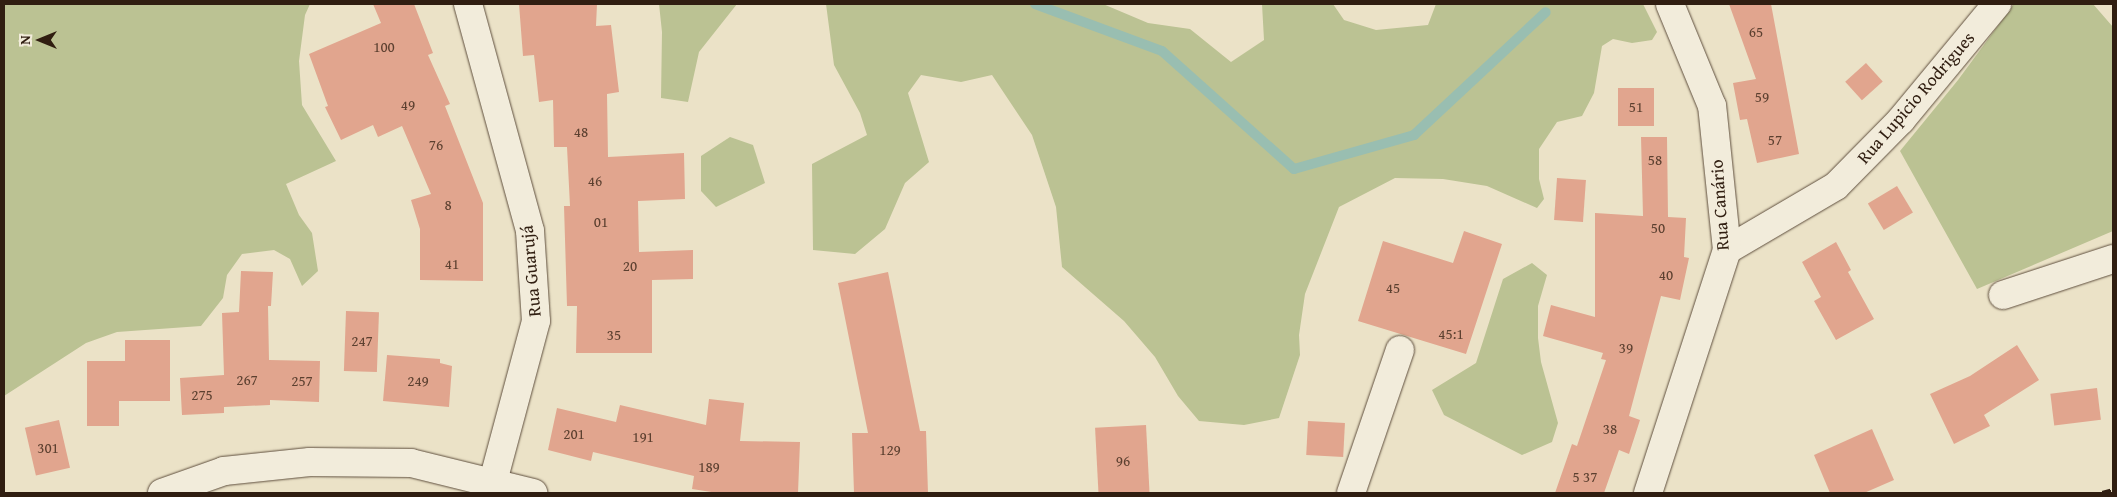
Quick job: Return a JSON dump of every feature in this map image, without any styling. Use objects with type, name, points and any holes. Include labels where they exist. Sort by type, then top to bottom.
[{"type":"street","name":"Rua Guarujá","points":[[468,4],[530,231],[536,321],[493,481]]},
{"type":"street","name":"Rua Canário","points":[[1648,493],[1727,250],[1712,106],[1670,4]]},
{"type":"street","name":"Rua Lupicio Rodrigues","points":[[1727,250],[1836,186],[1901,120],[1997,4]]},
{"type":"street","points":[[2003,296],[2113,259]]},
{"type":"street","points":[[1351,493],[1400,350]]},
{"type":"street","points":[[162,493],[224,470],[310,462],[411,463],[493,481],[533,493]]},
{"type":"green space","points":[[4,4],[310,4],[305,15],[299,61],[302,105],[336,161],[286,184],[299,215],[312,233],[318,271],[302,286],[290,259],[274,250],[242,254],[227,275],[223,298],[201,326],[117,332],[100,338],[86,343],[4,396]]},
{"type":"green space","points":[[659,4],[737,4],[699,52],[688,102],[661,98],[662,32]]},
{"type":"green space","points":[[826,4],[1103,4],[1148,23],[1190,29],[1231,62],[1264,40],[1262,4],[1333,4],[1344,20],[1376,30],[1428,25],[1436,4],[1643,4],[1657,32],[1652,40],[1632,43],[1613,39],[1602,46],[1594,93],[1582,116],[1557,122],[1539,149],[1539,179],[1544,199],[1537,208],[1487,186],[1443,179],[1395,178],[1339,207],[1305,294],[1299,335],[1300,355],[1279,418],[1244,425],[1199,421],[1178,396],[1155,357],[1124,321],[1062,267],[1056,207],[1032,135],[992,75],[961,82],[921,75],[908,93],[929,162],[905,183],[885,229],[855,254],[813,250],[812,164],[867,135],[860,113],[834,65]]},
{"type":"green space","points":[[2014,4],[2093,4],[2113,27],[2113,231],[1977,289],[1900,151],[1958,80]]},
{"type":"green space","points":[[730,137],[753,145],[765,183],[716,207],[701,191],[701,156]]},
{"type":"green space","points":[[1532,263],[1547,275],[1538,306],[1538,338],[1541,362],[1558,423],[1552,442],[1522,455],[1444,415],[1432,390],[1476,363],[1503,279]]},
{"type":"building","points":[[373,4],[414,4],[433,53],[428,55],[450,104],[445,106],[483,203],[483,281],[420,280],[420,229],[411,200],[431,194],[402,126],[378,137],[373,125],[341,140],[325,107],[328,106],[309,54],[381,23]]},
{"type":"building","points":[[519,4],[597,4],[596,26],[611,25],[619,92],[607,94],[608,157],[684,153],[685,199],[638,201],[639,252],[693,250],[693,279],[652,280],[652,353],[576,353],[577,306],[567,306],[564,206],[570,206],[567,147],[554,147],[553,100],[539,102],[534,55],[523,56]]},
{"type":"building","points":[[1729,4],[1771,4],[1799,154],[1757,163],[1747,119],[1740,120],[1733,83],[1756,79]]},
{"type":"building","points":[[1866,63],[1883,82],[1862,100],[1845,82]]},
{"type":"building","points":[[1618,88],[1654,88],[1654,126],[1618,126]]},
{"type":"building","points":[[1641,137],[1667,137],[1668,217],[1686,218],[1684,257],[1689,258],[1680,300],[1661,296],[1629,416],[1640,420],[1629,454],[1619,450],[1604,493],[1555,493],[1572,444],[1577,446],[1606,360],[1601,359],[1603,353],[1543,336],[1551,305],[1595,317],[1595,213],[1643,216]]},
{"type":"building","points":[[1557,178],[1586,180],[1583,222],[1554,220]]},
{"type":"building","points":[[1897,186],[1913,213],[1884,230],[1868,204]]},
{"type":"building","points":[[1464,231],[1502,244],[1466,354],[1358,321],[1383,241],[1453,263]]},
{"type":"building","points":[[1836,242],[1851,270],[1848,272],[1874,319],[1836,340],[1814,301],[1821,297],[1802,262]]},
{"type":"building","points":[[241,271],[273,272],[271,306],[268,306],[269,360],[320,361],[319,402],[270,400],[270,405],[224,407],[224,413],[182,415],[180,378],[224,375],[222,313],[239,312]]},
{"type":"building","points":[[888,272],[920,431],[926,431],[928,493],[854,493],[852,433],[868,433],[838,283]]},
{"type":"building","points":[[346,311],[379,312],[377,372],[344,371]]},
{"type":"building","points":[[125,340],[170,340],[170,401],[119,401],[119,426],[87,426],[87,361],[125,361]]},
{"type":"building","points":[[2017,345],[2039,380],[1984,415],[1990,426],[1954,444],[1930,394],[1970,376]]},
{"type":"building","points":[[387,355],[440,359],[440,363],[452,366],[449,407],[383,401]]},
{"type":"building","points":[[2097,388],[2101,420],[2054,425],[2050,394]]},
{"type":"building","points":[[709,399],[744,403],[740,441],[800,442],[798,493],[718,493],[692,489],[694,476],[593,452],[591,461],[548,450],[557,408],[616,422],[620,405],[706,425]]},
{"type":"building","points":[[59,420],[70,468],[36,476],[25,428]]},
{"type":"building","points":[[1308,421],[1345,423],[1343,457],[1306,455]]},
{"type":"building","points":[[1146,425],[1150,493],[1098,493],[1095,428]]},
{"type":"building","points":[[1872,429],[1894,480],[1864,493],[1830,493],[1814,455]]},
{"type":"waterway","points":[[1035,4],[1162,51],[1294,169],[1414,135],[1546,12]]},
{"type":"railway","points":[[2102,493],[2113,490]]}]
